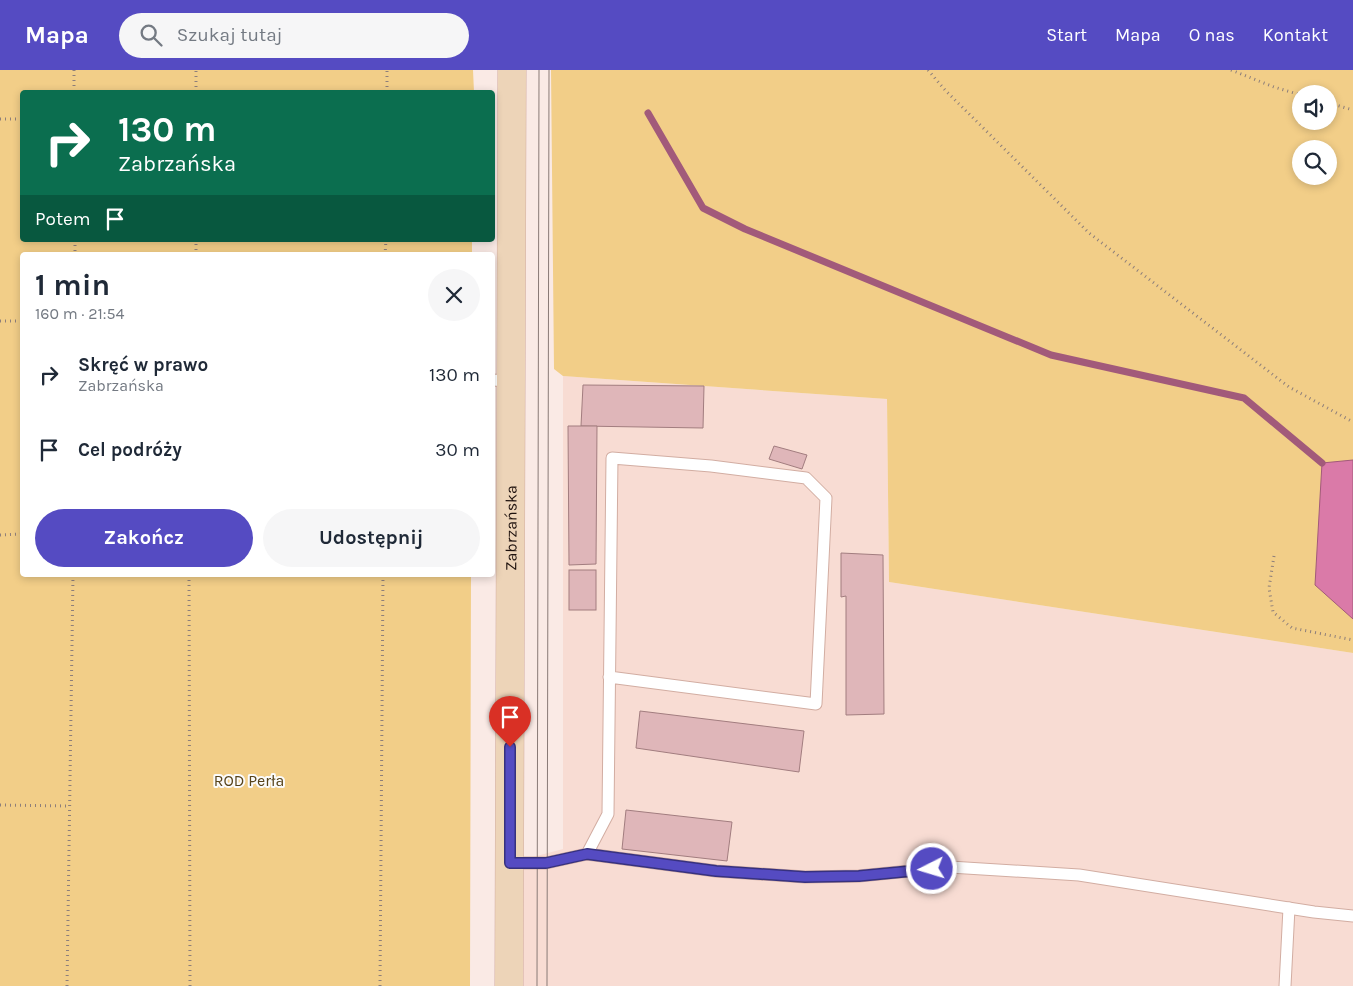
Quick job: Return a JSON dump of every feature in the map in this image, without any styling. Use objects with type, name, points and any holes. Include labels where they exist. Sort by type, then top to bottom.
[{"type":"street","name":"Zabrzańska","points":[[509,986],[510,863],[502,380],[512,70]]},
{"type":"lane","points":[[587,854],[608,814],[609,677],[612,458],[711,466],[806,478],[826,498],[816,704],[609,677]]},
{"type":"lane","points":[[510,863],[546,863],[587,854],[716,871],[805,877],[859,876],[950,867],[1079,875],[1289,908],[1353,916]]},
{"type":"lane","points":[[1285,986],[1289,908]]},
{"type":"path","points":[[74,70],[74,90]]},
{"type":"path","points":[[196,70],[196,90]]},
{"type":"path","points":[[386,90],[387,70]]},
{"type":"path","points":[[928,70],[945,90],[1089,233],[1289,387],[1353,422]]},
{"type":"path","points":[[1231,70],[1292,92]]},
{"type":"path","points":[[1337,105],[1353,110]]},
{"type":"path","points":[[0,119],[20,119]]},
{"type":"path","points":[[0,321],[20,321]]},
{"type":"path","points":[[0,535],[20,534]]},
{"type":"path","points":[[1274,556],[1269,588],[1273,612],[1292,628],[1353,640]]},
{"type":"path","points":[[66,986],[73,577]]},
{"type":"path","points":[[189,577],[190,986]]},
{"type":"path","points":[[380,986],[383,577]]},
{"type":"path","points":[[0,806],[68,806]]},
{"type":"shaded area","points":[[563,376],[887,399],[889,582],[1353,653],[1353,986],[509,986],[510,863],[563,849]]},
{"type":"shaded area","points":[[1353,460],[1353,619],[1315,585],[1322,463]]},
{"type":"green space","name":"ROD Perła","points":[[0,70],[473,70],[474,90],[20,90],[20,242],[472,242],[472,252],[20,252],[20,577],[471,577],[470,986],[0,986]]},
{"type":"green space","points":[[551,70],[1353,70],[1353,653],[889,582],[887,399],[563,376],[554,369]]},
{"type":"building","points":[[583,385],[704,386],[703,428],[581,426]]},
{"type":"building","points":[[568,426],[597,426],[596,564],[569,565]]},
{"type":"building","points":[[774,446],[807,455],[802,469],[769,459]]},
{"type":"building","points":[[841,553],[883,555],[884,714],[846,715],[846,596],[841,597]]},
{"type":"building","points":[[569,570],[596,570],[596,610],[569,610]]},
{"type":"building","points":[[640,711],[804,731],[799,772],[636,748]]},
{"type":"building","points":[[626,810],[732,822],[727,861],[622,849]]},
{"type":"waterway","points":[[648,113],[703,208],[745,229],[1051,355],[1244,398],[1322,463]]},
{"type":"tram line","points":[[537,986],[539,70]]},
{"type":"tram line","points":[[547,986],[549,70]]},
{"type":"route","points":[[510,747],[510,863],[546,863],[587,854],[716,871],[805,877],[859,876],[932,869]]}]
